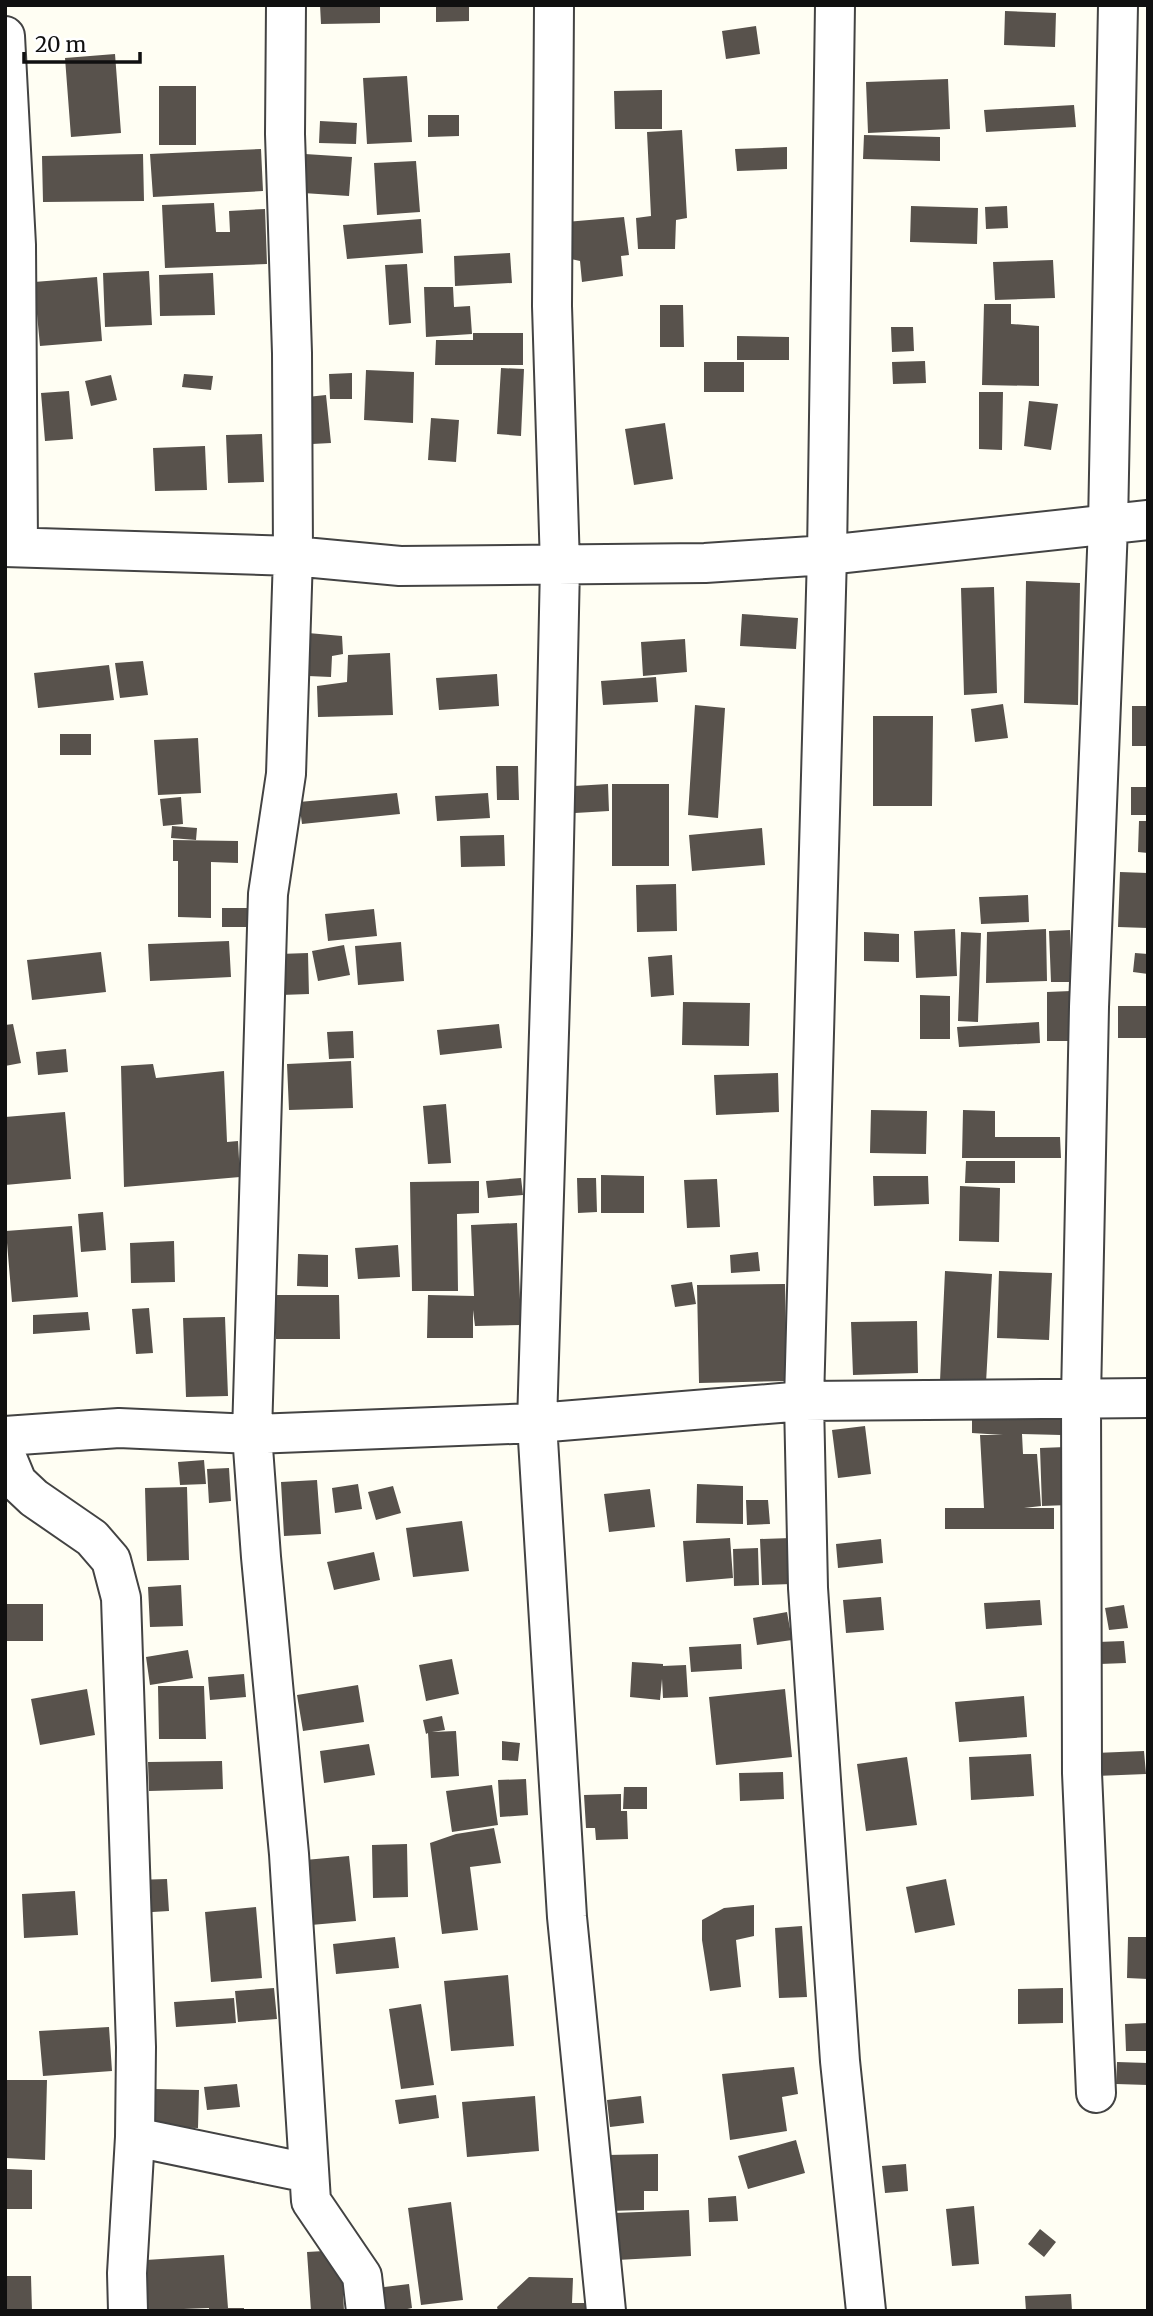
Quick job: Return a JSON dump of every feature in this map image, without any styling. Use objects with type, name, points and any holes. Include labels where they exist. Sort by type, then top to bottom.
[{"type":"street","points":[[286,5],[285,134],[292,353],[293,556],[286,774],[268,894],[252,1434],[289,1853],[311,2201],[362,2276],[366,2311]]},
{"type":"street","points":[[554,5],[552,306],[560,566],[537,1423],[567,1917],[606,2311]]},
{"type":"street","points":[[835,5],[827,555],[804,1401],[808,1588],[838,2033],[866,2311]]},
{"type":"street","points":[[1096,2093],[1082,1773],[1081,1398],[1089,1007],[1108,526],[1118,5]]},
{"type":"street","points":[[5,36],[11,246],[12,547],[293,556],[400,566],[705,564],[827,555],[1148,520]]},
{"type":"street","points":[[5,1436],[119,1429],[252,1434],[537,1423],[804,1401],[1148,1398]]},
{"type":"street","points":[[5,1453],[17,1482],[34,1498],[92,1538],[111,1560],[121,1598],[136,2047],[135,2137],[127,2273],[128,2311]]},
{"type":"street","points":[[135,2137],[308,2173]]},
{"type":"building","points":[[320,5],[380,5],[380,23],[321,24]]},
{"type":"building","points":[[436,5],[469,5],[469,21],[436,22]]},
{"type":"building","points":[[1005,11],[1056,13],[1055,47],[1004,45]]},
{"type":"building","points":[[756,26],[760,54],[726,59],[722,31]]},
{"type":"building","points":[[115,54],[121,133],[71,137],[65,58]]},
{"type":"building","points":[[407,76],[412,142],[367,144],[363,78]]},
{"type":"building","points":[[948,79],[950,129],[868,133],[866,82]]},
{"type":"building","points":[[159,86],[196,86],[196,145],[159,145]]},
{"type":"building","points":[[662,90],[662,129],[615,129],[614,91]]},
{"type":"building","points":[[1074,105],[1076,127],[986,132],[984,110]]},
{"type":"building","points":[[428,115],[459,115],[459,136],[428,137]]},
{"type":"building","points":[[320,121],[357,123],[356,144],[319,143]]},
{"type":"building","points":[[682,130],[687,218],[676,220],[675,249],[638,249],[636,218],[651,216],[647,132]]},
{"type":"building","points":[[864,135],[940,137],[940,161],[863,159]]},
{"type":"building","points":[[787,147],[787,169],[737,171],[735,149]]},
{"type":"building","points":[[261,149],[263,191],[153,197],[150,154]]},
{"type":"building","points":[[143,154],[144,201],[43,202],[42,156]]},
{"type":"building","points":[[305,154],[352,157],[349,196],[303,193]]},
{"type":"building","points":[[416,161],[420,212],[377,215],[374,163]]},
{"type":"building","points":[[214,203],[216,232],[230,232],[229,211],[265,209],[267,264],[165,268],[162,205]]},
{"type":"building","points":[[911,206],[978,208],[977,244],[910,242]]},
{"type":"building","points":[[1007,206],[1008,228],[986,229],[985,207]]},
{"type":"building","points":[[624,217],[629,255],[621,256],[623,276],[582,282],[580,261],[571,259],[566,222]]},
{"type":"building","points":[[421,219],[423,253],[347,259],[343,225]]},
{"type":"building","points":[[510,253],[512,283],[455,286],[454,256]]},
{"type":"building","points":[[1053,260],[1055,298],[995,300],[993,262]]},
{"type":"building","points":[[407,264],[411,323],[389,325],[385,265]]},
{"type":"building","points":[[149,271],[152,325],[105,327],[103,273]]},
{"type":"building","points":[[213,273],[215,315],[160,316],[159,275]]},
{"type":"building","points":[[97,277],[102,341],[40,346],[34,282]]},
{"type":"building","points":[[424,287],[453,287],[454,307],[470,306],[472,334],[426,337]]},
{"type":"building","points":[[984,304],[1011,304],[1011,324],[1039,326],[1039,386],[982,385]]},
{"type":"building","points":[[660,305],[683,305],[684,347],[660,347]]},
{"type":"building","points":[[891,327],[913,327],[914,351],[892,352]]},
{"type":"building","points":[[473,333],[523,333],[523,365],[435,365],[436,340],[473,340]]},
{"type":"building","points":[[737,336],[789,337],[789,360],[737,360]]},
{"type":"building","points":[[925,361],[926,383],[893,384],[892,362]]},
{"type":"building","points":[[704,362],[744,362],[744,392],[704,392]]},
{"type":"building","points":[[501,368],[524,369],[521,436],[497,434]]},
{"type":"building","points":[[366,370],[414,372],[413,423],[364,420]]},
{"type":"building","points":[[352,373],[352,399],[330,399],[329,374]]},
{"type":"building","points":[[184,374],[213,376],[211,390],[182,387]]},
{"type":"building","points":[[111,375],[117,400],[91,406],[85,381]]},
{"type":"building","points":[[69,391],[73,439],[45,441],[41,393]]},
{"type":"building","points":[[979,392],[1003,392],[1002,450],[979,449]]},
{"type":"building","points":[[326,395],[331,443],[312,444],[307,397]]},
{"type":"building","points":[[1029,401],[1058,404],[1051,450],[1024,446]]},
{"type":"building","points":[[431,418],[459,420],[456,462],[428,460]]},
{"type":"building","points":[[665,423],[673,479],[634,485],[625,429]]},
{"type":"building","points":[[262,434],[264,482],[228,483],[226,435]]},
{"type":"building","points":[[205,446],[207,490],[155,491],[153,448]]},
{"type":"building","points":[[1026,581],[1080,583],[1078,705],[1024,703]]},
{"type":"building","points":[[994,587],[997,693],[964,695],[961,588]]},
{"type":"building","points":[[742,614],[798,618],[796,649],[740,646]]},
{"type":"building","points":[[308,633],[342,636],[343,654],[332,656],[331,677],[308,676]]},
{"type":"building","points":[[685,639],[687,672],[643,676],[641,642]]},
{"type":"building","points":[[390,653],[393,715],[318,717],[317,686],[347,682],[348,655]]},
{"type":"building","points":[[143,661],[148,695],[120,698],[115,663]]},
{"type":"building","points":[[109,665],[114,700],[38,708],[34,673]]},
{"type":"building","points":[[497,674],[499,706],[439,710],[436,678]]},
{"type":"building","points":[[656,677],[658,702],[603,705],[601,681]]},
{"type":"building","points":[[1003,704],[1008,738],[975,742],[971,709]]},
{"type":"building","points":[[695,705],[725,708],[718,818],[688,815]]},
{"type":"building","points":[[1132,706],[1148,706],[1148,746],[1132,746]]},
{"type":"building","points":[[873,716],[933,716],[932,806],[873,806]]},
{"type":"building","points":[[60,734],[91,734],[91,755],[60,755]]},
{"type":"building","points":[[198,738],[201,793],[158,795],[154,740]]},
{"type":"building","points":[[496,766],[518,766],[519,800],[497,800]]},
{"type":"building","points":[[608,784],[609,811],[575,813],[574,786]]},
{"type":"building","points":[[612,784],[669,784],[669,866],[612,866]]},
{"type":"building","points":[[1131,787],[1148,787],[1148,815],[1131,815]]},
{"type":"building","points":[[397,793],[400,814],[302,824],[299,802]]},
{"type":"building","points":[[488,793],[490,818],[437,821],[435,796]]},
{"type":"building","points":[[181,797],[183,824],[163,826],[160,799]]},
{"type":"building","points":[[1139,821],[1148,821],[1148,853],[1138,852]]},
{"type":"building","points":[[172,826],[197,828],[196,840],[171,838]]},
{"type":"building","points":[[762,828],[765,865],[692,871],[689,835]]},
{"type":"building","points":[[504,835],[505,866],[461,867],[460,836]]},
{"type":"building","points":[[173,840],[238,841],[238,863],[211,862],[211,918],[178,917],[178,861],[173,861]]},
{"type":"building","points":[[1120,872],[1148,873],[1148,928],[1118,927]]},
{"type":"building","points":[[676,884],[677,931],[637,932],[636,885]]},
{"type":"building","points":[[1028,895],[1029,922],[981,924],[979,897]]},
{"type":"building","points":[[222,908],[248,908],[248,927],[222,927]]},
{"type":"building","points":[[374,909],[377,936],[328,941],[325,914]]},
{"type":"building","points":[[955,929],[957,976],[916,978],[914,931]]},
{"type":"building","points":[[1046,929],[1047,981],[986,983],[987,932]]},
{"type":"building","points":[[1070,930],[1072,982],[1051,982],[1049,931]]},
{"type":"building","points":[[864,932],[899,934],[899,962],[864,961]]},
{"type":"building","points":[[961,932],[981,933],[978,1022],[958,1021]]},
{"type":"building","points":[[229,941],[231,977],[150,981],[148,944]]},
{"type":"building","points":[[401,942],[404,981],[358,985],[355,946]]},
{"type":"building","points":[[344,945],[350,975],[318,981],[312,951]]},
{"type":"building","points":[[101,952],[106,992],[32,1000],[27,960]]},
{"type":"building","points":[[308,953],[309,994],[281,995],[279,954]]},
{"type":"building","points":[[1135,953],[1148,954],[1148,974],[1133,972]]},
{"type":"building","points":[[672,955],[674,995],[651,997],[648,957]]},
{"type":"building","points":[[1071,991],[1071,1041],[1047,1041],[1047,992]]},
{"type":"building","points":[[920,995],[950,996],[950,1039],[920,1039]]},
{"type":"building","points":[[683,1002],[750,1003],[749,1046],[682,1045]]},
{"type":"building","points":[[1118,1006],[1148,1006],[1148,1038],[1118,1038]]},
{"type":"building","points":[[1039,1022],[1040,1043],[959,1047],[957,1027]]},
{"type":"building","points":[[13,1024],[21,1063],[5,1066],[5,1025]]},
{"type":"building","points":[[499,1024],[502,1048],[440,1055],[437,1030]]},
{"type":"building","points":[[353,1031],[354,1058],[329,1059],[327,1032]]},
{"type":"building","points":[[66,1049],[68,1072],[38,1075],[36,1052]]},
{"type":"building","points":[[351,1061],[353,1108],[289,1110],[287,1064]]},
{"type":"building","points":[[153,1064],[156,1078],[224,1071],[227,1142],[238,1141],[240,1177],[124,1187],[121,1066]]},
{"type":"building","points":[[778,1073],[779,1112],[716,1115],[714,1075]]},
{"type":"building","points":[[446,1104],[451,1163],[428,1164],[423,1106]]},
{"type":"building","points":[[871,1110],[927,1111],[926,1154],[870,1153]]},
{"type":"building","points":[[963,1110],[995,1111],[995,1137],[1060,1137],[1061,1158],[962,1158]]},
{"type":"building","points":[[65,1112],[71,1179],[5,1185],[5,1117]]},
{"type":"building","points":[[966,1161],[1015,1161],[1015,1183],[965,1183]]},
{"type":"building","points":[[601,1175],[644,1176],[644,1213],[601,1213]]},
{"type":"building","points":[[873,1176],[928,1176],[929,1204],[874,1206]]},
{"type":"building","points":[[521,1178],[523,1195],[488,1198],[486,1181]]},
{"type":"building","points":[[577,1178],[596,1178],[597,1212],[578,1213]]},
{"type":"building","points":[[717,1179],[720,1227],[687,1228],[684,1180]]},
{"type":"building","points":[[479,1181],[479,1213],[457,1214],[458,1291],[412,1291],[410,1182]]},
{"type":"building","points":[[960,1186],[1000,1188],[999,1242],[959,1241]]},
{"type":"building","points":[[103,1212],[106,1250],[81,1252],[78,1214]]},
{"type":"building","points":[[517,1223],[521,1325],[475,1326],[473,1310],[473,1338],[427,1338],[428,1295],[474,1296],[471,1225]]},
{"type":"building","points":[[72,1226],[78,1297],[12,1302],[6,1231]]},
{"type":"building","points":[[174,1241],[175,1282],[131,1283],[130,1243]]},
{"type":"building","points":[[398,1245],[400,1277],[358,1279],[355,1248]]},
{"type":"building","points":[[758,1252],[760,1271],[731,1273],[730,1255]]},
{"type":"building","points":[[298,1254],[328,1255],[328,1287],[297,1286]]},
{"type":"building","points":[[945,1271],[992,1274],[986,1383],[940,1381]]},
{"type":"building","points":[[999,1271],[1052,1273],[1049,1340],[997,1338]]},
{"type":"building","points":[[692,1282],[696,1304],[675,1307],[671,1285]]},
{"type":"building","points":[[785,1284],[787,1381],[699,1383],[697,1285]]},
{"type":"building","points":[[276,1295],[339,1295],[340,1339],[276,1339]]},
{"type":"building","points":[[149,1308],[153,1353],[136,1354],[132,1309]]},
{"type":"building","points":[[88,1312],[90,1330],[33,1334],[33,1315]]},
{"type":"building","points":[[225,1317],[228,1396],[186,1397],[183,1318]]},
{"type":"building","points":[[917,1321],[918,1373],[853,1375],[851,1322]]},
{"type":"building","points":[[972,1405],[1061,1406],[1061,1435],[1022,1434],[1023,1454],[1037,1454],[1041,1506],[1024,1508],[1054,1508],[1054,1529],[945,1529],[945,1508],[984,1508],[980,1435],[1003,1435],[972,1433]]},
{"type":"building","points":[[865,1426],[871,1474],[838,1478],[832,1430]]},
{"type":"building","points":[[1066,1447],[1068,1505],[1042,1506],[1040,1448]]},
{"type":"building","points":[[204,1460],[206,1484],[180,1485],[178,1462]]},
{"type":"building","points":[[229,1468],[231,1501],[209,1503],[207,1469]]},
{"type":"building","points":[[317,1480],[321,1534],[284,1536],[281,1482]]},
{"type":"building","points":[[358,1484],[362,1509],[335,1513],[332,1488]]},
{"type":"building","points":[[697,1484],[743,1486],[743,1524],[696,1523]]},
{"type":"building","points":[[393,1486],[401,1513],[376,1520],[368,1492]]},
{"type":"building","points":[[187,1487],[189,1560],[147,1561],[145,1488]]},
{"type":"building","points":[[650,1489],[655,1527],[609,1532],[604,1494]]},
{"type":"building","points":[[746,1500],[768,1500],[770,1524],[747,1525]]},
{"type":"building","points":[[462,1521],[469,1571],[413,1577],[406,1528]]},
{"type":"building","points":[[730,1538],[733,1578],[686,1582],[683,1541]]},
{"type":"building","points":[[791,1538],[792,1584],[762,1585],[760,1539]]},
{"type":"building","points":[[881,1539],[883,1563],[838,1568],[836,1544]]},
{"type":"building","points":[[758,1548],[759,1585],[734,1586],[733,1549]]},
{"type":"building","points":[[374,1552],[380,1580],[334,1590],[327,1562]]},
{"type":"building","points":[[181,1585],[183,1626],[150,1627],[148,1587]]},
{"type":"building","points":[[881,1597],[884,1630],[846,1633],[843,1600]]},
{"type":"building","points":[[1040,1600],[1042,1625],[986,1629],[984,1603]]},
{"type":"building","points":[[7,1604],[43,1604],[43,1641],[7,1641]]},
{"type":"building","points":[[1124,1605],[1128,1628],[1109,1630],[1105,1608]]},
{"type":"building","points":[[787,1612],[792,1640],[757,1645],[753,1618]]},
{"type":"building","points":[[1124,1641],[1126,1663],[1100,1664],[1098,1642]]},
{"type":"building","points":[[741,1644],[742,1669],[691,1672],[689,1647]]},
{"type":"building","points":[[188,1650],[193,1678],[150,1685],[146,1657]]},
{"type":"building","points":[[452,1659],[459,1694],[426,1701],[419,1665]]},
{"type":"building","points":[[632,1662],[663,1666],[686,1665],[688,1697],[663,1698],[662,1679],[660,1700],[630,1697]]},
{"type":"building","points":[[244,1674],[246,1697],[210,1700],[208,1677]]},
{"type":"building","points":[[358,1685],[364,1722],[303,1731],[297,1695]]},
{"type":"building","points":[[158,1686],[204,1686],[206,1739],[159,1739]]},
{"type":"building","points":[[87,1689],[95,1735],[40,1745],[31,1699]]},
{"type":"building","points":[[785,1689],[792,1757],[716,1765],[709,1697]]},
{"type":"building","points":[[1024,1696],[1027,1737],[959,1742],[955,1702]]},
{"type":"building","points":[[442,1716],[445,1730],[432,1732],[456,1731],[459,1776],[431,1778],[428,1733],[426,1734],[423,1720]]},
{"type":"building","points":[[502,1741],[520,1743],[518,1761],[502,1760]]},
{"type":"building","points":[[369,1744],[375,1775],[324,1783],[320,1751]]},
{"type":"building","points":[[1144,1751],[1146,1774],[1096,1776],[1095,1753]]},
{"type":"building","points":[[1031,1754],[1034,1796],[971,1800],[969,1757]]},
{"type":"building","points":[[907,1757],[917,1825],[866,1831],[857,1764]]},
{"type":"building","points":[[222,1761],[223,1789],[149,1791],[148,1762]]},
{"type":"building","points":[[783,1772],[784,1799],[740,1801],[739,1773]]},
{"type":"building","points":[[526,1779],[528,1815],[500,1817],[498,1780]]},
{"type":"building","points":[[492,1785],[498,1825],[452,1832],[446,1791]]},
{"type":"building","points":[[624,1787],[647,1787],[647,1809],[623,1809]]},
{"type":"building","points":[[621,1794],[621,1811],[627,1811],[628,1839],[596,1840],[595,1828],[586,1828],[584,1795]]},
{"type":"building","points":[[494,1828],[501,1863],[470,1867],[478,1930],[442,1934],[430,1843],[456,1834]]},
{"type":"building","points":[[407,1844],[408,1897],[373,1898],[372,1845]]},
{"type":"building","points":[[349,1856],[356,1921],[311,1925],[305,1860]]},
{"type":"building","points":[[167,1879],[169,1911],[136,1913],[134,1880]]},
{"type":"building","points":[[946,1879],[955,1925],[915,1933],[906,1887]]},
{"type":"building","points":[[75,1891],[78,1935],[24,1938],[22,1894]]},
{"type":"building","points":[[754,1905],[754,1936],[736,1940],[741,1987],[710,1991],[702,1940],[702,1920],[724,1908]]},
{"type":"building","points":[[256,1907],[262,1978],[211,1982],[205,1912]]},
{"type":"building","points":[[802,1926],[807,1997],[779,1998],[775,1928]]},
{"type":"building","points":[[395,1937],[399,1968],[336,1974],[333,1944]]},
{"type":"building","points":[[1128,1937],[1148,1937],[1148,1979],[1127,1978]]},
{"type":"building","points":[[508,1975],[514,2046],[451,2051],[444,1981]]},
{"type":"building","points":[[274,1988],[277,2019],[238,2022],[235,1991]]},
{"type":"building","points":[[1063,1988],[1063,2023],[1018,2024],[1018,1989]]},
{"type":"building","points":[[234,1998],[236,2023],[176,2027],[174,2002]]},
{"type":"building","points":[[421,2004],[434,2085],[401,2089],[389,2009]]},
{"type":"building","points":[[1148,2023],[1148,2051],[1126,2051],[1125,2024]]},
{"type":"building","points":[[109,2027],[112,2071],[43,2076],[39,2031]]},
{"type":"building","points":[[1117,2062],[1148,2063],[1148,2085],[1116,2084]]},
{"type":"building","points":[[794,2067],[798,2094],[782,2097],[787,2131],[730,2140],[722,2074]]},
{"type":"building","points":[[7,2080],[47,2080],[45,2160],[6,2158]]},
{"type":"building","points":[[237,2084],[240,2107],[207,2110],[204,2087]]},
{"type":"building","points":[[154,2089],[199,2090],[198,2128],[153,2127]]},
{"type":"building","points":[[436,2095],[439,2118],[399,2124],[395,2100]]},
{"type":"building","points":[[535,2096],[539,2151],[467,2157],[462,2102]]},
{"type":"building","points":[[641,2096],[644,2123],[610,2127],[607,2100]]},
{"type":"building","points":[[796,2140],[805,2173],[748,2189],[738,2156]]},
{"type":"building","points":[[658,2154],[658,2191],[644,2191],[644,2210],[608,2211],[607,2155]]},
{"type":"building","points":[[906,2164],[908,2191],[885,2193],[882,2166]]},
{"type":"building","points":[[7,2169],[32,2170],[32,2209],[7,2209]]},
{"type":"building","points":[[736,2196],[738,2221],[709,2222],[708,2198]]},
{"type":"building","points":[[451,2202],[463,2300],[421,2305],[408,2208]]},
{"type":"building","points":[[974,2206],[979,2264],[952,2266],[946,2209]]},
{"type":"building","points":[[689,2210],[691,2256],[617,2260],[614,2213]]},
{"type":"building","points":[[1040,2229],[1056,2242],[1044,2257],[1028,2244]]},
{"type":"building","points":[[341,2250],[344,2311],[311,2311],[307,2252]]},
{"type":"building","points":[[224,2255],[228,2308],[244,2308],[244,2311],[209,2311],[209,2308],[133,2311],[130,2261]]},
{"type":"building","points":[[5,2276],[31,2276],[32,2311],[5,2311]]},
{"type":"building","points":[[529,2277],[573,2278],[572,2303],[585,2303],[585,2311],[498,2311],[497,2307]]},
{"type":"building","points":[[409,2284],[412,2308],[371,2311],[368,2289]]},
{"type":"building","points":[[1071,2294],[1072,2311],[1026,2311],[1025,2296]]}]
